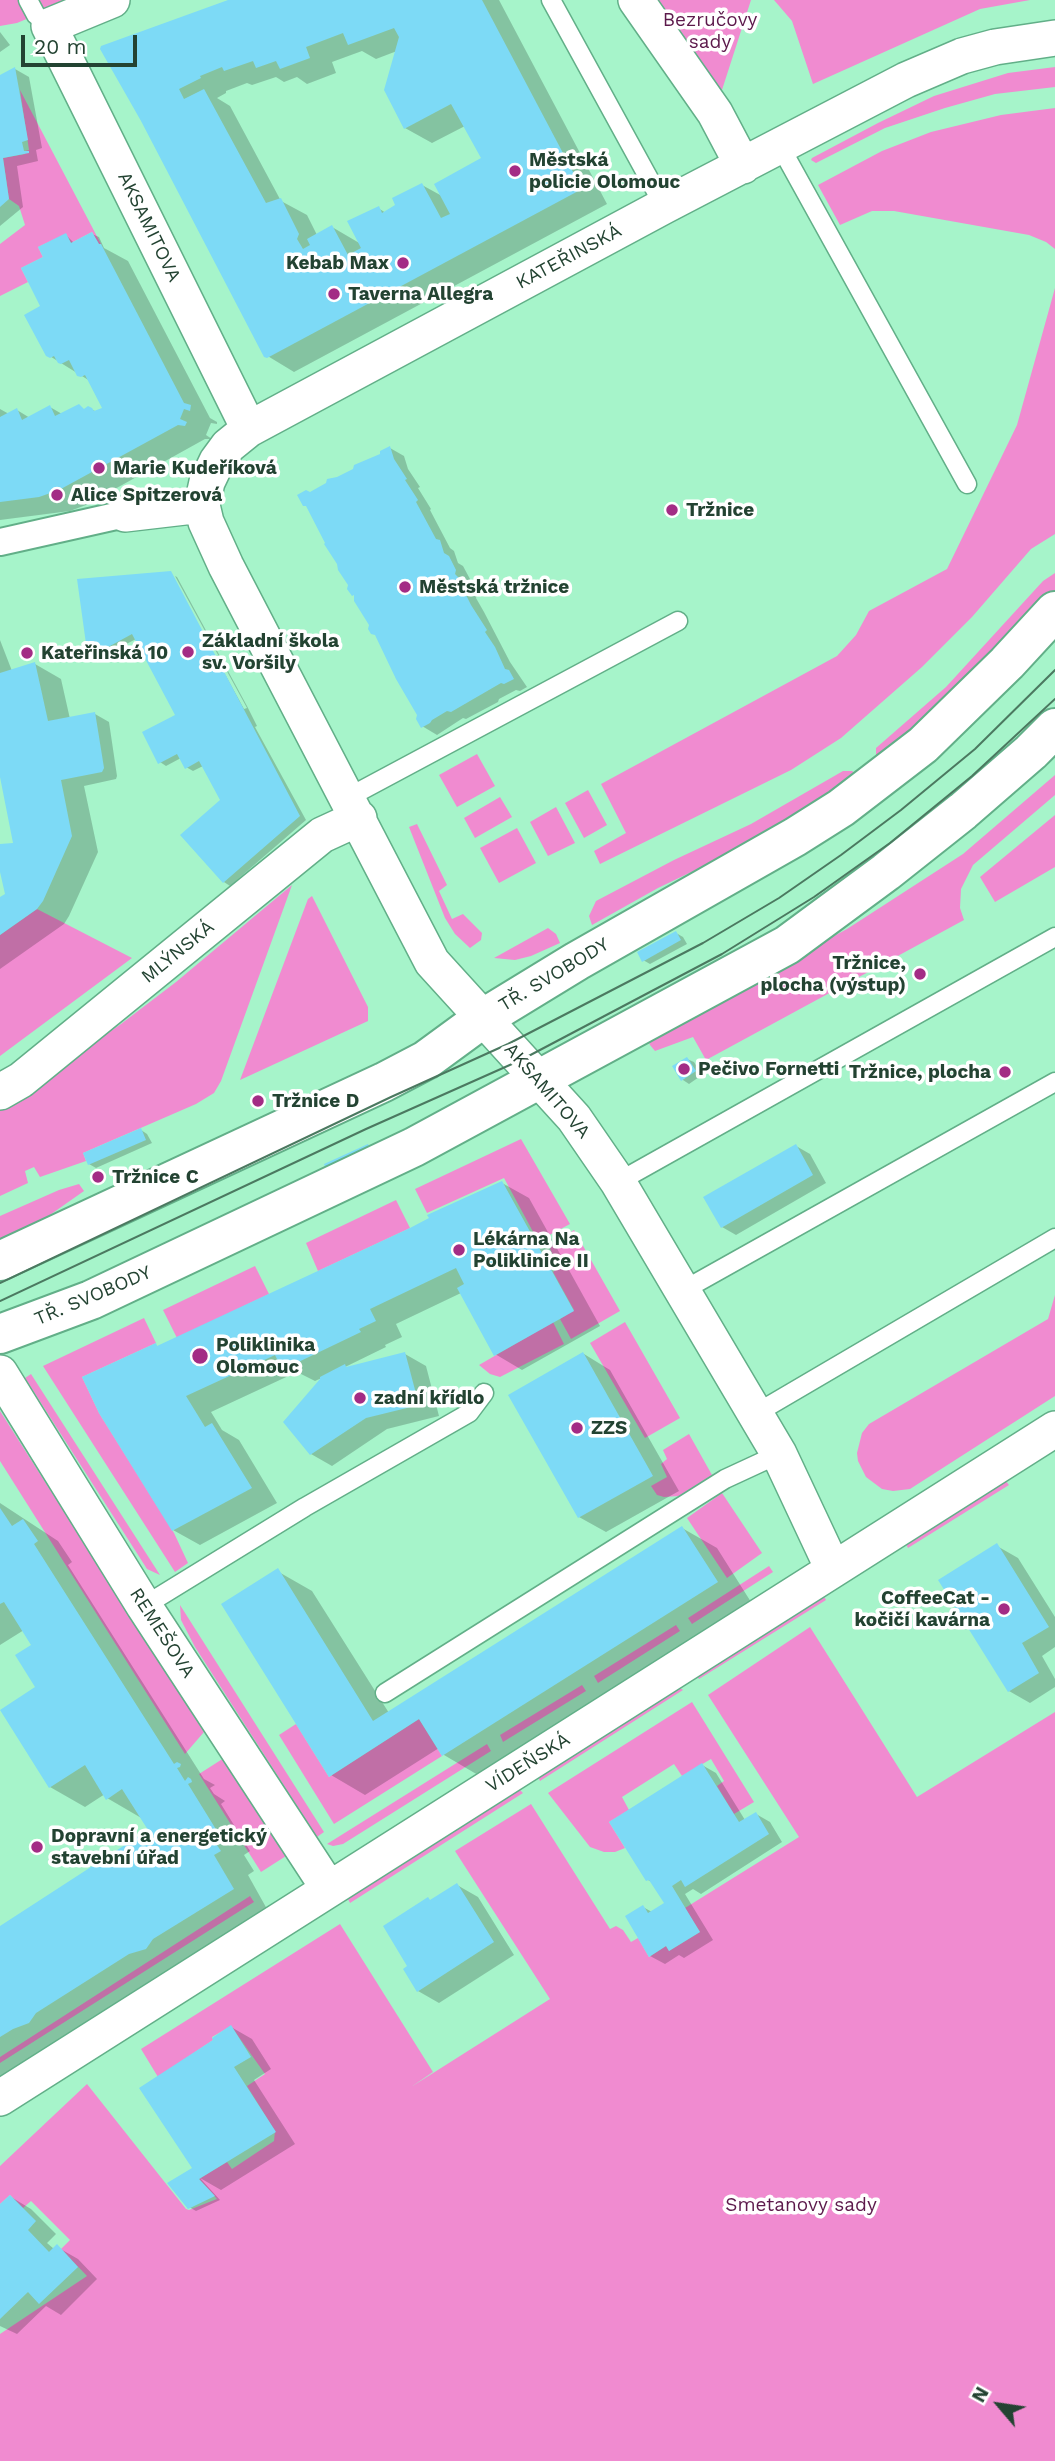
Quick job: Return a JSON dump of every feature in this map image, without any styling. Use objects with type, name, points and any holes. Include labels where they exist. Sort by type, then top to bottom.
[{"type":"street","points":[[39,13],[113,0]]},
{"type":"street","points":[[636,0],[720,123],[743,166]]},
{"type":"street","name":"AKSAMITOVA","points":[[39,13],[249,429]]},
{"type":"street","name":"KATEŘINSKÁ","points":[[202,505],[207,482],[217,461],[228,446],[249,429],[664,206],[906,80],[962,56],[995,47],[1055,38]]},
{"type":"street","points":[[0,542],[125,514],[202,505]]},
{"type":"street","name":"AKSAMITOVA","points":[[202,505],[206,522],[226,566],[432,961],[574,1118],[618,1182],[779,1454],[833,1569]]},
{"type":"street","name":"TŘ. SVOBODY","points":[[0,1261],[426,1060],[482,1019],[610,941],[732,874],[850,801],[923,745],[964,707],[1055,611]]},
{"type":"street","name":"TŘ. SVOBODY","points":[[0,1334],[91,1300],[405,1151],[787,945],[963,811],[1055,728]]},
{"type":"street","name":"TŘ. SVOBODY","points":[[816,925],[908,876],[961,840],[1055,757]]},
{"type":"street","name":"MLÝNSKÁ","points":[[0,1092],[21,1080],[354,807]]},
{"type":"street","name":"REMEŠOVA","points":[[0,1373],[144,1606],[329,1889]]},
{"type":"street","name":"VÍDEŇSKÁ","points":[[0,2098],[1055,1429]]},
{"type":"lane","points":[[551,0],[664,206]]},
{"type":"lane","points":[[780,146],[967,484]]},
{"type":"lane","points":[[354,807],[678,621]]},
{"type":"lane","points":[[618,1182],[1055,937]]},
{"type":"lane","points":[[682,1291],[1055,1082]]},
{"type":"lane","points":[[755,1414],[1055,1238]]},
{"type":"lane","points":[[144,1606],[305,1507],[469,1413],[484,1393]]},
{"type":"lane","points":[[385,1693],[725,1479],[779,1454]]},
{"type":"green space","points":[[0,0],[72,0],[17,23],[0,26]]},
{"type":"green space","name":"Bezručovy sady","points":[[651,0],[751,0],[721,93]]},
{"type":"green space","points":[[774,0],[1030,0],[980,9],[813,84],[792,21]]},
{"type":"green space","points":[[1055,67],[1055,87],[995,94],[945,108],[885,128],[816,163],[811,160],[934,96],[1008,73]]},
{"type":"green space","points":[[20,90],[101,244],[92,232],[71,243],[66,234],[38,247],[43,257],[21,268],[28,282],[0,296],[0,244],[25,225],[19,206],[9,199],[3,158],[25,154],[25,151],[29,150]]},
{"type":"green space","points":[[1055,108],[1055,249],[1029,235],[894,211],[872,211],[840,225],[818,185],[882,151],[931,132],[1001,115]]},
{"type":"green space","points":[[1055,288],[1055,534],[1031,549],[972,617],[922,667],[841,738],[791,770],[600,864],[594,851],[626,833],[601,784],[837,656],[856,635],[869,611],[947,569],[1017,425]]},
{"type":"green space","points":[[1055,573],[1055,591],[992,662],[876,760],[876,748],[946,687],[1043,581]]},
{"type":"green space","points":[[477,754],[495,786],[457,807],[439,775]]},
{"type":"green space","points":[[843,771],[852,771],[857,775],[766,836],[658,888],[592,925],[589,916],[596,901],[751,824]]},
{"type":"green space","points":[[1055,775],[1055,795],[973,865],[961,889],[960,908],[964,920],[706,1060],[693,1037],[655,1051],[650,1045],[647,1038],[847,929],[963,854]]},
{"type":"green space","points":[[588,790],[607,825],[584,838],[565,803]]},
{"type":"green space","points":[[500,797],[512,817],[475,838],[464,818]]},
{"type":"green space","points":[[556,807],[575,843],[548,856],[530,822]]},
{"type":"green space","points":[[1055,815],[1055,867],[995,902],[980,877]]},
{"type":"green space","points":[[417,824],[447,885],[439,891],[452,919],[463,914],[482,933],[481,940],[470,948],[455,934],[445,918],[409,827]]},
{"type":"green space","points":[[517,828],[536,863],[499,883],[480,848]]},
{"type":"green space","points":[[292,885],[221,1081],[214,1093],[196,1104],[83,1153],[86,1161],[40,1177],[34,1167],[25,1171],[28,1183],[0,1196],[0,1108],[121,1024],[176,982]]},
{"type":"green space","points":[[312,896],[368,1007],[368,1021],[240,1080],[308,899]]},
{"type":"green space","points":[[37,909],[132,958],[0,1056],[0,935]]},
{"type":"green space","points":[[548,928],[556,934],[560,943],[515,960],[494,958]]},
{"type":"green space","points":[[521,1139],[570,1224],[538,1241],[504,1178],[427,1213],[415,1189]]},
{"type":"green space","points":[[79,1184],[84,1191],[0,1245],[0,1216]]},
{"type":"green space","points":[[396,1200],[410,1228],[318,1271],[306,1243]]},
{"type":"green space","points":[[574,1230],[620,1311],[571,1339],[560,1319],[574,1310],[553,1272],[559,1267],[550,1249],[554,1243]]},
{"type":"green space","points":[[255,1266],[269,1294],[177,1338],[163,1310]]},
{"type":"green space","points":[[1055,1295],[1055,1396],[910,1489],[882,1489],[866,1477],[857,1453],[862,1433],[869,1424],[1048,1319]]},
{"type":"green space","points":[[144,1318],[156,1343],[82,1377],[99,1413],[174,1533],[188,1563],[175,1572],[43,1366]]},
{"type":"green space","points":[[553,1322],[564,1344],[500,1377],[490,1374],[479,1365]]},
{"type":"green space","points":[[625,1322],[680,1418],[645,1438],[590,1343]]},
{"type":"green space","points":[[31,1374],[160,1575],[147,1569],[25,1378]]},
{"type":"green space","points":[[0,1411],[204,1732],[185,1754],[0,1461]]},
{"type":"green space","points":[[689,1434],[712,1475],[679,1496],[657,1495],[651,1486],[667,1477],[661,1464],[667,1459],[663,1450]]},
{"type":"green space","points":[[1005,1480],[1009,1485],[908,1548],[906,1544]]},
{"type":"green space","points":[[722,1493],[762,1553],[727,1578],[687,1518]]},
{"type":"green space","points":[[769,1566],[773,1572],[692,1624],[688,1618]]},
{"type":"green space","points":[[822,1593],[826,1600],[699,1679],[696,1675]]},
{"type":"green space","points":[[180,1605],[324,1832],[317,1837],[195,1647],[181,1620]]},
{"type":"green space","points":[[676,1625],[680,1631],[598,1683],[594,1676]]},
{"type":"green space","name":"Smetanovy sady","points":[[810,1627],[917,1797],[1055,1712],[1055,2461],[0,2461],[0,2334],[87,2276],[61,2249],[70,2240],[31,2201],[23,2208],[10,2195],[0,2204],[0,2166],[87,2084],[186,2209],[217,2199],[199,2179],[227,2162],[232,2169],[274,2141],[275,2131],[247,2086],[265,2074],[231,2026],[158,2077],[141,2049],[340,1924],[433,2072],[411,2087],[550,1999],[455,1851],[531,1804],[610,1929],[616,1926],[623,1930],[631,1942],[638,1938],[649,1957],[666,1946],[669,1951],[700,1932],[685,1908],[799,1837],[708,1695]]},
{"type":"green space","points":[[582,1685],[586,1691],[503,1742],[500,1735]]},
{"type":"green space","points":[[679,1687],[683,1690],[540,1781],[538,1777]]},
{"type":"green space","points":[[692,1702],[754,1802],[734,1814],[717,1786],[724,1781],[711,1759],[682,1776],[674,1764],[622,1797],[629,1810],[609,1822],[625,1848],[604,1852],[590,1847],[548,1793]]},
{"type":"green space","points":[[419,1719],[442,1756],[334,1824],[279,1735],[296,1724],[329,1777]]},
{"type":"green space","points":[[487,1744],[491,1751],[343,1844],[327,1844]]},
{"type":"green space","points":[[224,1758],[286,1856],[261,1872],[199,1774]]},
{"type":"green space","points":[[518,1788],[523,1793],[350,1903],[347,1897]]},
{"type":"green space","points":[[250,1896],[254,1902],[0,2063],[0,2057]]},
{"type":"building","points":[[228,0],[482,0],[582,189],[267,358],[264,357],[141,121],[100,49],[101,46]],"holes":[[[394,28],[399,37],[384,90],[404,129],[451,104],[481,158],[434,184],[450,214],[441,218],[422,183],[392,198],[395,205],[382,213],[379,206],[347,221],[361,248],[348,255],[332,225],[307,239],[310,245],[303,249],[297,239],[299,234],[281,198],[266,203],[204,89],[184,99],[179,89],[222,67],[224,71],[253,61],[256,68],[276,61],[280,69],[310,58],[306,47],[343,33],[348,45]]]},
{"type":"building","points":[[15,67],[28,140],[22,142],[24,151],[29,153],[3,158],[9,199],[0,207],[0,75]]},
{"type":"building","points":[[92,232],[101,244],[184,403],[191,405],[190,411],[184,409],[180,419],[187,422],[185,426],[178,425],[59,490],[39,497],[0,502],[0,417],[17,408],[22,420],[50,405],[55,416],[79,404],[84,409],[88,406],[94,411],[102,408],[85,375],[77,376],[69,360],[61,364],[54,356],[46,356],[24,315],[40,306],[21,268],[43,257],[38,247],[66,233],[71,243]]},
{"type":"building","name":"Městská tržnice","points":[[390,446],[394,459],[418,500],[416,502],[436,539],[440,540],[444,553],[449,556],[456,570],[455,574],[464,585],[463,589],[471,605],[487,630],[485,632],[505,669],[509,670],[514,679],[501,683],[451,712],[447,711],[421,728],[416,719],[417,715],[375,635],[368,629],[369,625],[354,601],[354,595],[347,589],[348,585],[337,564],[306,506],[303,506],[297,495],[306,490],[310,492],[326,483],[327,479],[353,469],[354,465],[380,454],[380,451]]},
{"type":"building","points":[[171,571],[300,816],[223,883],[180,835],[220,800],[199,761],[185,769],[177,754],[158,764],[142,732],[175,715],[132,634],[88,658],[77,579]]},
{"type":"building","points":[[35,662],[48,721],[95,712],[104,768],[102,772],[61,780],[72,836],[43,901],[37,909],[0,935],[0,897],[5,894],[0,872],[0,844],[13,843],[0,777],[0,673]]},
{"type":"building","points":[[676,931],[681,940],[642,962],[637,952]]},
{"type":"building","name":"Pečivo Fornetti","points":[[687,1057],[696,1071],[681,1081],[672,1066]]},
{"type":"building","points":[[141,1128],[146,1140],[88,1165],[83,1153]]},
{"type":"building","points":[[368,1144],[373,1153],[328,1175],[324,1164]]},
{"type":"building","points":[[796,1144],[813,1175],[721,1228],[703,1197]]},
{"type":"building","name":"Poliklinika Olomouc","points":[[502,1181],[574,1311],[494,1356],[457,1288],[464,1284],[456,1268],[370,1309],[376,1321],[359,1329],[361,1332],[288,1367],[279,1363],[275,1355],[186,1396],[205,1427],[212,1423],[252,1488],[172,1531],[99,1413],[82,1377],[156,1343],[157,1346],[410,1228],[429,1218],[427,1215]]},
{"type":"building","name":"zadní křídlo","points":[[405,1352],[419,1405],[366,1418],[310,1455],[283,1422],[320,1377],[345,1364],[346,1367]]},
{"type":"building","name":"ZZS","points":[[583,1352],[653,1476],[578,1518],[508,1395]]},
{"type":"building","points":[[0,1508],[12,1526],[23,1519],[38,1541],[34,1544],[174,1764],[181,1764],[177,1768],[185,1781],[188,1777],[191,1779],[192,1782],[188,1784],[217,1831],[210,1835],[221,1851],[214,1855],[234,1889],[153,1939],[146,1949],[129,1954],[36,2013],[29,2023],[0,2037],[0,1926],[148,1830],[122,1789],[106,1800],[85,1765],[49,1788],[0,1710],[35,1687],[15,1655],[31,1645],[4,1602],[0,1604]]},
{"type":"building","points":[[682,1526],[718,1582],[442,1756],[419,1719],[329,1777],[221,1604],[278,1568],[373,1721]]},
{"type":"building","points":[[997,1543],[1049,1627],[1022,1643],[1039,1673],[1008,1692],[938,1580]]},
{"type":"building","points":[[702,1763],[739,1822],[756,1812],[769,1834],[685,1887],[681,1880],[672,1886],[700,1932],[669,1951],[666,1946],[649,1957],[625,1916],[643,1905],[648,1913],[664,1903],[649,1880],[646,1881],[609,1822]]},
{"type":"building","points":[[457,1883],[494,1942],[417,1992],[403,1969],[407,1966],[383,1926],[428,1897],[430,1900]]},
{"type":"building","points":[[231,2025],[251,2057],[234,2067],[276,2132],[199,2179],[215,2196],[188,2209],[167,2183],[192,2168],[139,2088],[213,2040],[212,2038]]},
{"type":"building","points":[[10,2195],[36,2221],[28,2230],[49,2252],[57,2244],[78,2267],[39,2304],[28,2292],[0,2319],[0,2204]]},
{"type":"tram line","points":[[0,1283],[508,1044],[703,943],[779,898],[901,810],[975,749],[1055,670]]},
{"type":"tram line","points":[[0,1301],[366,1129],[521,1060],[722,954],[814,897],[890,843],[972,776],[1055,699]]},
{"type":"place","name":"Městská policie Olomouc","points":[[515,171]]},
{"type":"place","name":"Kebab Max","points":[[403,263]]},
{"type":"place","name":"Taverna Allegra","points":[[334,294]]},
{"type":"place","name":"Marie Kudeříková","points":[[99,468]]},
{"type":"place","name":"Alice Spitzerová","points":[[57,495]]},
{"type":"place","name":"Tržnice","points":[[672,510]]},
{"type":"place","name":"Městská tržnice","points":[[405,587]]},
{"type":"place","name":"Základní škola sv. Voršily","points":[[188,652]]},
{"type":"place","name":"Kateřinská 10","points":[[27,653]]},
{"type":"place","name":"Tržnice, plocha (výstup)","points":[[920,974]]},
{"type":"place","name":"Pečivo Fornetti","points":[[684,1069]]},
{"type":"place","name":"Tržnice, plocha","points":[[1005,1072]]},
{"type":"place","name":"Tržnice D","points":[[258,1101]]},
{"type":"place","name":"Tržnice C","points":[[98,1177]]},
{"type":"place","name":"Lékárna Na Poliklinice II","points":[[459,1250]]},
{"type":"place","name":"Poliklinika Olomouc","points":[[200,1356]]},
{"type":"place","name":"zadní křídlo","points":[[360,1398]]},
{"type":"place","name":"ZZS","points":[[577,1428]]},
{"type":"place","name":"CoffeeCat - kočičí kavárna","points":[[1004,1609]]},
{"type":"place","name":"Dopravní a energetický stavební úřad","points":[[37,1847]]}]
